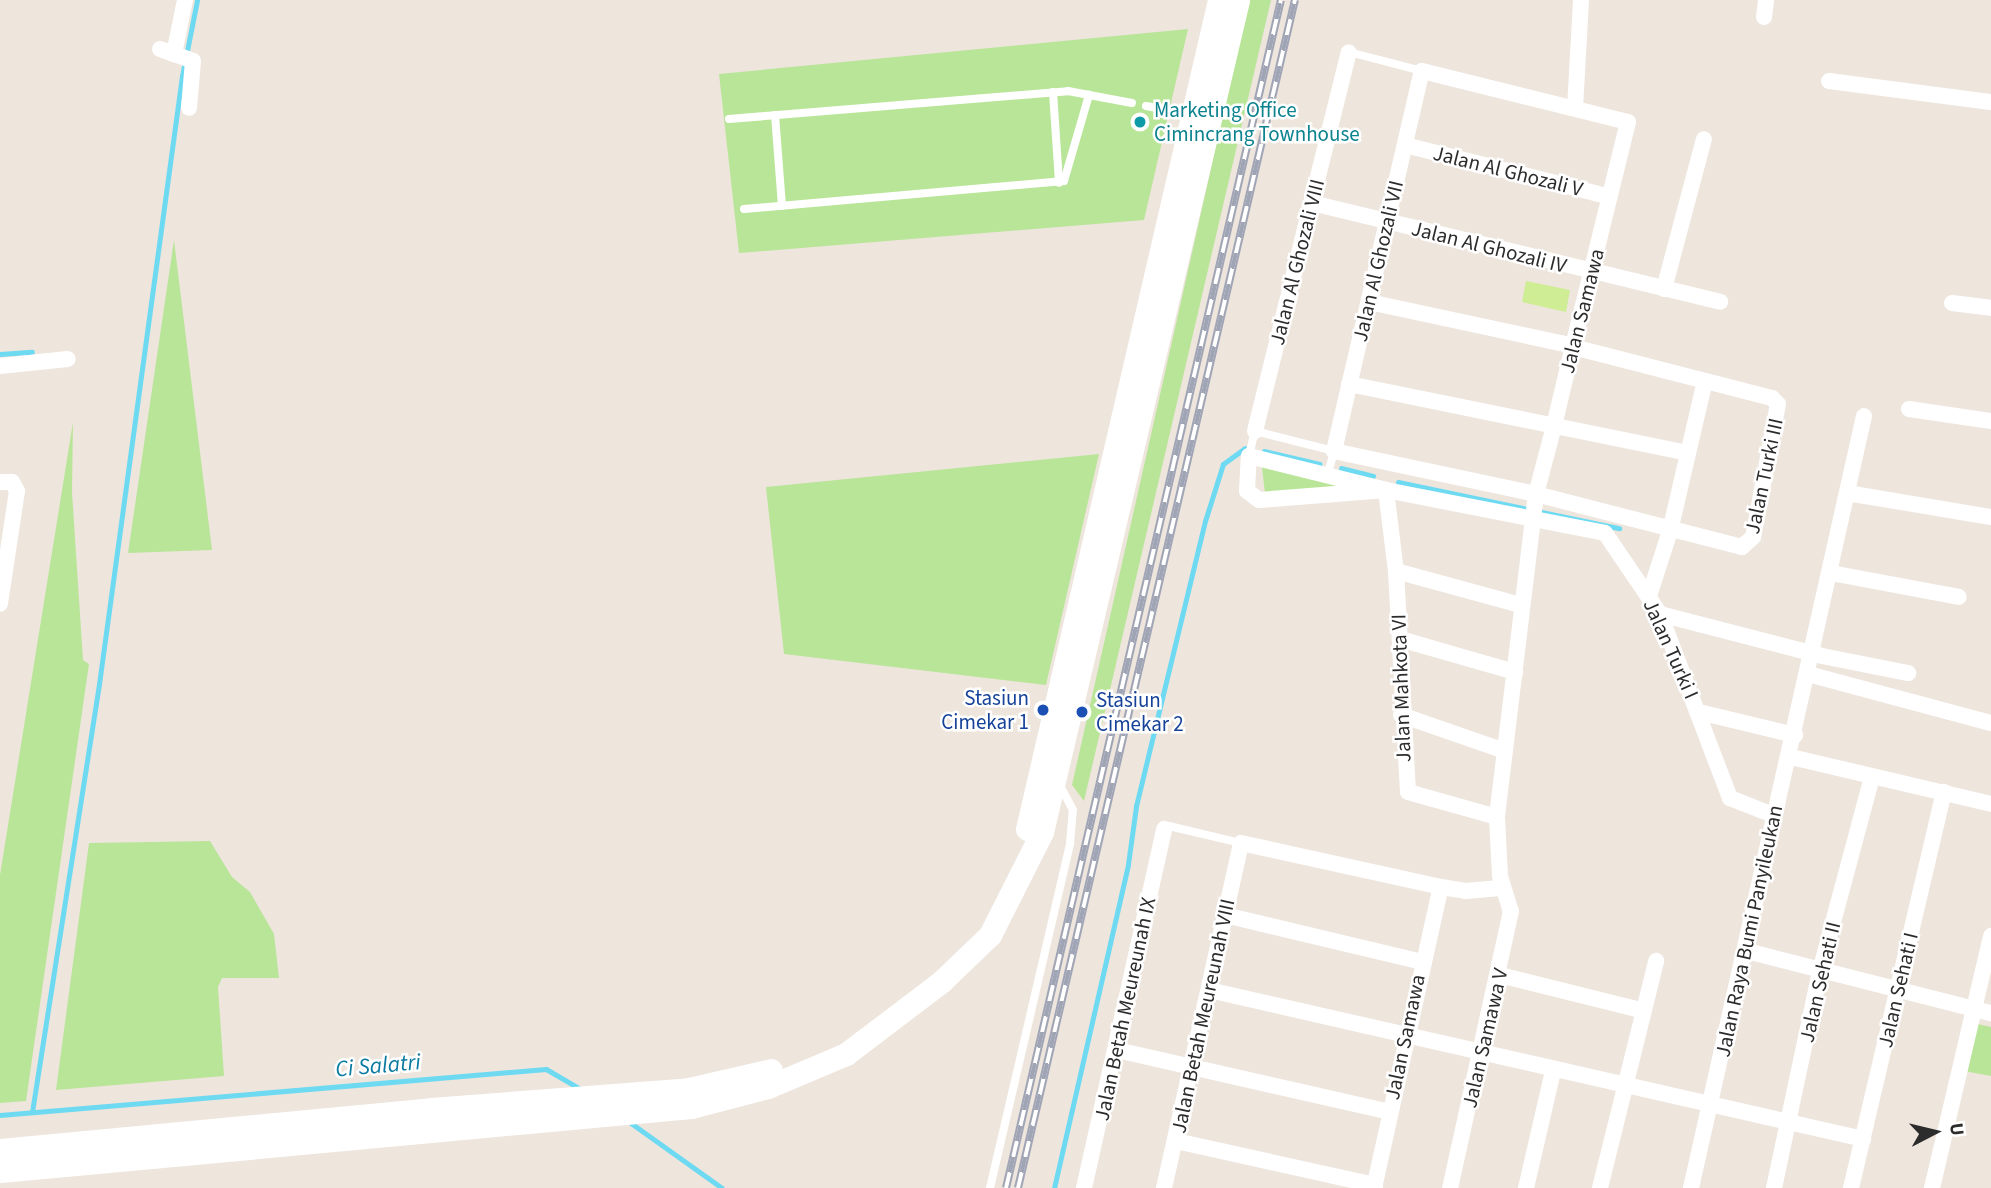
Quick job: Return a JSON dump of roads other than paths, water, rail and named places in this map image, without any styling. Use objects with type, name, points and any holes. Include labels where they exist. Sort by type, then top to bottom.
[{"type":"street","points":[[184,0],[175,54],[189,108]]},
{"type":"street","points":[[0,1150],[580,1105],[606,1106],[634,1113],[691,1107],[768,1087],[846,1054],[893,1020],[989,935],[1042,832],[1056,780],[1111,500],[1219,0]]},
{"type":"street","points":[[606,1106],[766,1072],[841,1040],[884,1008],[976,926],[1027,830],[1238,0]]},
{"type":"street","points":[[1422,71],[1575,108],[1581,0]]},
{"type":"street","points":[[1764,17],[1766,0]]},
{"type":"street","name":"Jalan Al Ghozali VIII","points":[[1349,52],[1253,441],[1247,491],[1259,500],[1386,490]]},
{"type":"street","name":"Jalan Al Ghozali VII","points":[[1334,451],[1422,71]]},
{"type":"street","points":[[1829,81],[1991,102]]},
{"type":"street","name":"Jalan Samawa","points":[[1503,888],[1497,817],[1516,672],[1520,604],[1535,505],[1628,122],[1575,108]]},
{"type":"street","points":[[1664,289],[1704,139]]},
{"type":"street","name":"Jalan Al Ghozali V","points":[[1405,145],[1610,197]]},
{"type":"street","name":"Jalan Al Ghozali IV","points":[[1312,203],[1720,302]]},
{"type":"street","points":[[1368,302],[1573,346],[1705,381],[1670,531],[1649,597]]},
{"type":"street","points":[[1952,303],[1991,308]]},
{"type":"street","points":[[0,366],[68,359]]},
{"type":"street","name":"Jalan Turki III","points":[[1670,531],[1742,547],[1754,537],[1778,404],[1705,381]]},
{"type":"street","points":[[1349,384],[1688,453]]},
{"type":"street","points":[[1909,409],[1991,421]]},
{"type":"street","name":"Jalan Raya Bumi Panyileukan","points":[[1691,1188],[1747,951],[1773,815],[1791,757],[1864,416]]},
{"type":"street","points":[[1253,441],[1328,474],[1386,490],[1535,505]]},
{"type":"street","points":[[1334,451],[1535,505],[1670,531]]},
{"type":"street","points":[[0,482],[12,482],[18,491],[0,604]]},
{"type":"street","name":"Jalan Mahkota VI","points":[[1386,490],[1396,570],[1401,715],[1408,792],[1497,817]]},
{"type":"street","points":[[1847,492],[1991,517]]},
{"type":"street","name":"Jalan Turki I","points":[[1535,505],[1605,533],[1660,614],[1730,798],[1773,815]]},
{"type":"street","points":[[1396,570],[1520,604]]},
{"type":"street","points":[[1830,573],[1959,597]]},
{"type":"street","points":[[1660,614],[1813,653],[1908,673]]},
{"type":"street","points":[[1400,639],[1516,672]]},
{"type":"street","points":[[1808,674],[1991,723]]},
{"type":"street","points":[[1699,712],[1795,735]]},
{"type":"street","points":[[1401,715],[1505,751]]},
{"type":"street","points":[[1791,757],[1991,804]]},
{"type":"street","name":"Jalan Sehati II","points":[[1774,1188],[1820,971],[1872,777]]},
{"type":"street","name":"Jalan Sehati I","points":[[1851,1188],[1944,792]]},
{"type":"street","name":"Jalan Betah Meureunah IX","points":[[1084,1188],[1117,1050],[1164,829]]},
{"type":"street","points":[[1241,843],[1441,887],[1466,891],[1503,888]]},
{"type":"street","name":"Jalan Betah Meureunah VIII","points":[[1164,1188],[1241,843]]},
{"type":"street","name":"Jalan Samawa","points":[[1374,1187],[1389,1112],[1409,1036],[1422,962],[1441,887]]},
{"type":"street","name":"Jalan Samawa V","points":[[1450,1188],[1500,975],[1511,911],[1503,888]]},
{"type":"street","points":[[1226,915],[1422,962]]},
{"type":"street","points":[[1931,1188],[1991,936]]},
{"type":"street","points":[[1747,951],[1991,1013]]},
{"type":"street","points":[[1600,1188],[1656,961]]},
{"type":"street","points":[[1500,975],[1645,1007]]},
{"type":"street","points":[[1209,990],[1553,1071],[1625,1084],[1863,1139]]},
{"type":"street","points":[[1117,1050],[1389,1112]]},
{"type":"street","points":[[1526,1188],[1553,1071]]},
{"type":"street","points":[[0,1171],[580,1105]]},
{"type":"street","points":[[1176,1141],[1374,1187]]},
{"type":"lane","points":[[1349,52],[1422,71]]},
{"type":"lane","points":[[1053,92],[1059,183]]},
{"type":"lane","points":[[729,119],[1053,92],[1132,103]]},
{"type":"lane","points":[[744,209],[1059,183],[1068,177],[1089,95]]},
{"type":"lane","points":[[1146,106],[1193,115]]},
{"type":"lane","points":[[775,115],[782,206]]},
{"type":"lane","points":[[1253,441],[1334,451],[1328,474]]},
{"type":"lane","points":[[990,1188],[1070,843],[1073,810],[1069,796],[1056,780]]},
{"type":"lane","points":[[1164,829],[1169,826],[1241,843]]},
{"type":"waterway","points":[[32,1112],[99,684],[182,76],[197,0]]},
{"type":"waterway","points":[[0,354],[32,352]]},
{"type":"waterway","points":[[1054,1188],[1128,864],[1136,806],[1205,521],[1223,464],[1245,448]]},
{"type":"waterway","points":[[1264,451],[1320,464]]},
{"type":"waterway","points":[[1341,468],[1373,476]]},
{"type":"waterway","points":[[1398,482],[1619,528]]},
{"type":"waterway","name":"Ci Salatri","points":[[0,1115],[546,1069],[582,1090]]},
{"type":"waterway","name":"Ci Salatri","points":[[628,1121],[722,1188]]},
{"type":"railway","points":[[1006,1188],[1281,0]]},
{"type":"railway","points":[[1018,1188],[1295,0]]},
{"type":"place","name":"Marketing Office Cimincrang Townhouse","points":[[1140,122]]},
{"type":"place","name":"Stasiun Cimekar 1","points":[[1043,710]]},
{"type":"place","name":"Stasiun Cimekar 2","points":[[1082,712]]}]
